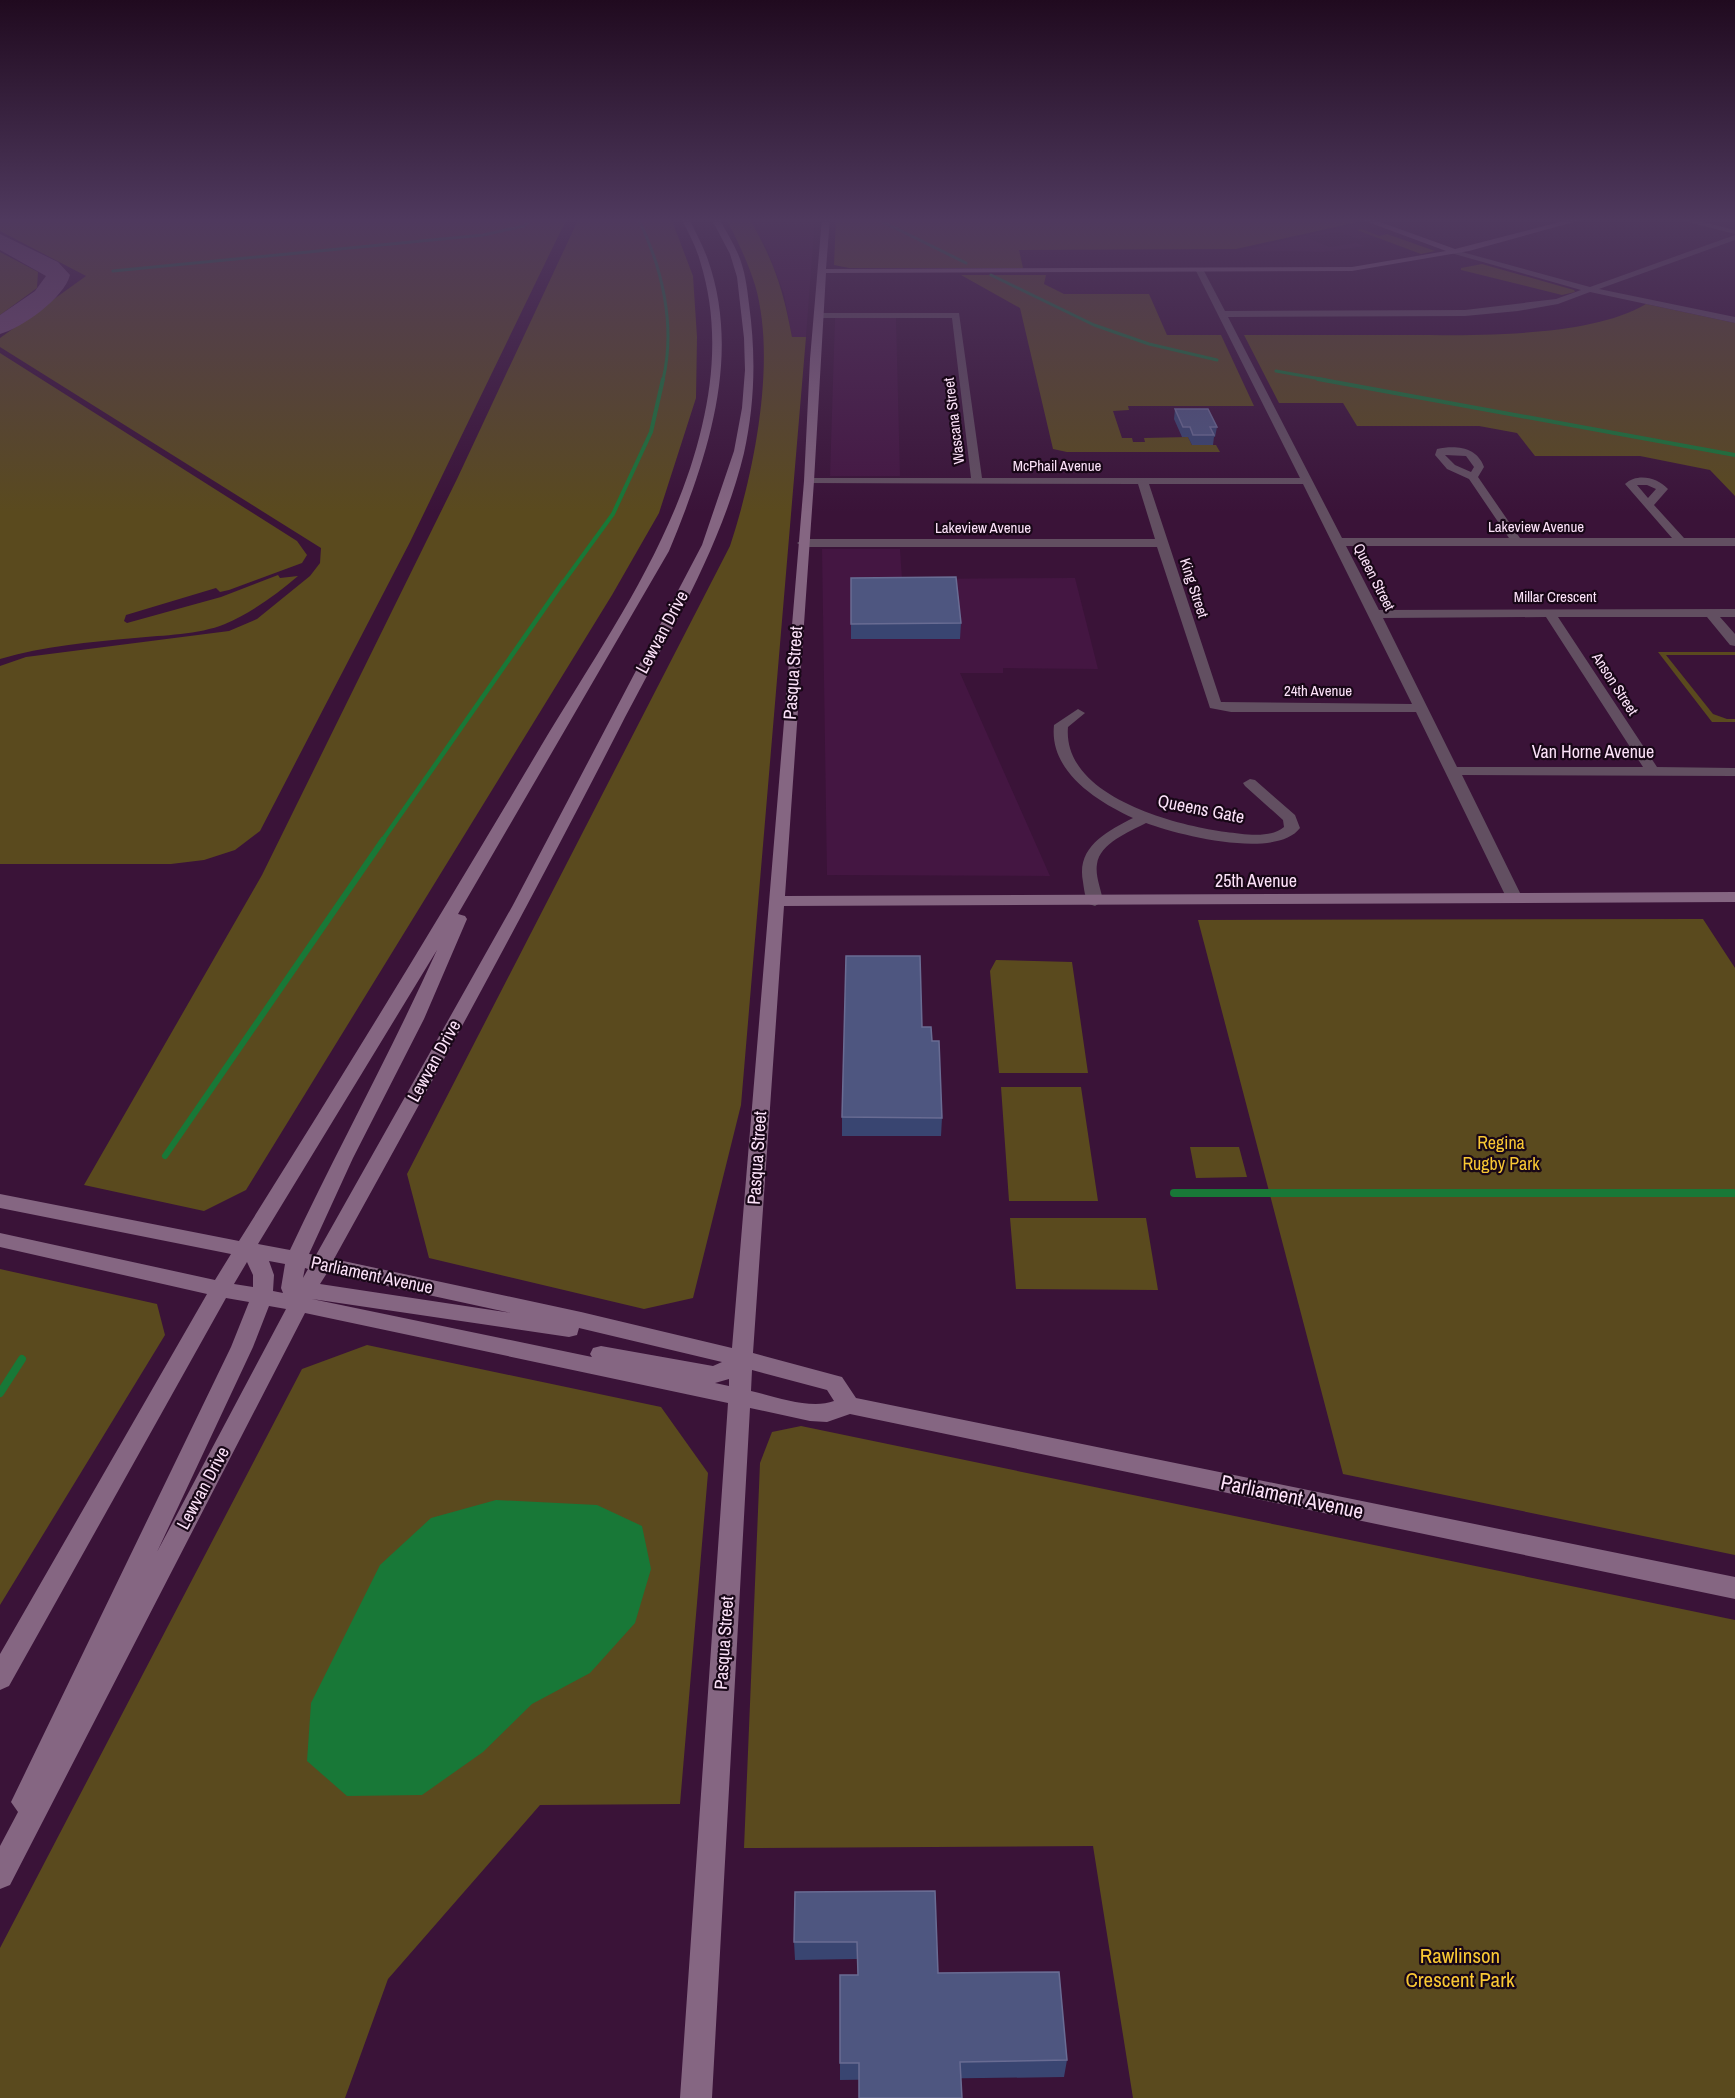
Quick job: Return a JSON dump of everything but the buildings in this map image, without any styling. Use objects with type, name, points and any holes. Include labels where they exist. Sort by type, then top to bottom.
[{"type":"main road","points":[[0,1678],[220,1289],[490,849],[663,551],[692,483],[712,408],[717,371],[714,316]]},
{"type":"main road","name":"Lewvan Drive","points":[[0,1875],[299,1294],[321,1264],[521,905],[708,545],[731,481],[747,408],[750,370],[746,316]]},
{"type":"main road","name":"Pasqua Street","points":[[696,2098],[739,1396],[809,481],[818,316]]},
{"type":"main road","points":[[490,849],[415,1019],[343,1158],[296,1259],[299,1294],[371,1301],[677,1344]]},
{"type":"main road","name":"25th Avenue","points":[[776,901],[1735,897]]},
{"type":"main road","name":"Parliament Avenue","points":[[0,1201],[321,1264],[742,1359],[834,1383],[849,1405]]},
{"type":"main road","name":"Parliament Avenue","points":[[0,1240],[220,1289],[299,1294],[462,1338],[818,1414],[849,1405],[1735,1588]]},
{"type":"main road","points":[[0,1856],[242,1347],[262,1292],[264,1278],[260,1264],[245,1248]]},
{"type":"main road","name":"Parliament Avenue","points":[[462,1338],[527,1340],[714,1376],[723,1373],[742,1359]]},
{"type":"street","name":"Wascana Street","points":[[956,316],[977,481]]},
{"type":"street","name":"Queen Street","points":[[1224,316],[1305,481],[1422,708],[1515,899]]},
{"type":"street","points":[[1715,316],[1735,320]]},
{"type":"street","points":[[1473,477],[1517,542]]},
{"type":"street","name":"McPhail Avenue","points":[[809,481],[1305,481]]},
{"type":"street","name":"King Street","points":[[1142,481],[1215,705]]},
{"type":"street","points":[[1649,504],[1681,542]]},
{"type":"street","name":"Lakeview Avenue","points":[[1338,542],[1735,542]]},
{"type":"street","name":"Lakeview Avenue","points":[[803,543],[1162,543]]},
{"type":"street","points":[[1710,613],[1735,642]]},
{"type":"street","name":"Millar Crescent","points":[[1375,614],[1735,613]]},
{"type":"street","name":"Anson Street","points":[[1550,614],[1653,772]]},
{"type":"street","name":"24th Avenue","points":[[1215,705],[1231,708],[1422,708]]},
{"type":"street","name":"Queens Gate","points":[[1077,713],[1061,725],[1062,751],[1072,766],[1093,788],[1145,818],[1201,832],[1238,838],[1282,836],[1292,828],[1290,818],[1250,783]]},
{"type":"street","name":"Van Horne Avenue","points":[[1452,771],[1735,772]]},
{"type":"street","name":"Queens Gate","points":[[1095,901],[1089,864],[1092,852],[1116,833],[1145,818]]},
{"type":"shaded area","points":[[788,316],[808,316],[806,337],[792,337]]},
{"type":"shaded area","points":[[835,318],[896,318],[900,476],[830,476]]},
{"type":"shaded area","points":[[822,549],[900,549],[902,579],[1075,578],[1098,669],[1003,668],[1003,673],[960,673],[1050,876],[827,875]]},
{"type":"shaded area","points":[[496,1500],[597,1505],[642,1526],[651,1569],[635,1623],[590,1673],[532,1704],[483,1752],[422,1795],[347,1796],[307,1761],[311,1703],[380,1565],[431,1518]]},
{"type":"green space","points":[[31,316],[520,316],[410,542],[260,831],[235,850],[204,860],[171,864],[0,864],[0,666],[26,657],[229,631],[257,619],[310,576],[320,563],[321,548],[0,347],[0,338]]},
{"type":"green space","points":[[533,316],[696,316],[696,398],[659,513],[612,595],[246,1190],[204,1211],[84,1185],[262,875],[457,479]]},
{"type":"green space","points":[[761,316],[788,316],[792,337],[806,337],[741,1105],[693,1298],[644,1309],[429,1258],[407,1174],[730,546],[747,485],[760,416],[764,347]]},
{"type":"green space","points":[[1022,316],[1159,316],[1167,335],[1221,335],[1254,406],[1128,406],[1129,410],[1113,411],[1122,438],[1132,438],[1133,442],[1145,442],[1144,438],[1188,437],[1192,445],[1216,445],[1220,452],[1067,452],[1053,449]]},
{"type":"green space","points":[[1618,316],[1702,316],[1735,323],[1735,496],[1710,470],[1640,456],[1535,456],[1517,433],[1479,426],[1357,426],[1343,403],[1279,403],[1244,335],[1526,333],[1592,324]]},
{"type":"green space","points":[[0,353],[297,541],[307,555],[302,563],[229,590],[220,592],[216,588],[126,615],[124,621],[127,623],[221,597],[278,575],[280,578],[298,576],[254,609],[215,628],[181,634],[67,645],[0,659]]},
{"type":"green space","points":[[1658,652],[1735,652],[1735,655],[1666,655],[1713,714],[1735,719],[1735,722],[1712,722]]},
{"type":"green space","name":"Regina Rugby Park","points":[[1703,919],[1735,968],[1735,1555],[1343,1474],[1198,920]]},
{"type":"green space","points":[[996,960],[1072,962],[1088,1073],[999,1073],[990,971]]},
{"type":"green space","points":[[1001,1087],[1081,1087],[1098,1201],[1009,1201]]},
{"type":"green space","points":[[1190,1147],[1239,1147],[1247,1177],[1196,1178]]},
{"type":"green space","points":[[1010,1218],[1146,1218],[1158,1290],[1016,1289]]},
{"type":"green space","points":[[0,1269],[157,1304],[165,1335],[0,1605]]},
{"type":"green space","points":[[367,1345],[661,1407],[708,1473],[680,1804],[540,1805],[388,1979],[345,2098],[0,2098],[0,1948],[302,1369]]},
{"type":"green space","name":"Rawlinson Crescent Park","points":[[801,1426],[1735,1620],[1735,2098],[1133,2098],[1093,1846],[744,1848],[760,1463],[772,1432]]},
{"type":"waterway","points":[[663,380],[667,359],[667,316]]},
{"type":"waterway","points":[[1075,316],[1094,325],[1149,344],[1217,360]]},
{"type":"waterway","points":[[1276,371],[1326,380]]},
{"type":"waterway","points":[[562,584],[613,514],[651,432],[663,379]]},
{"type":"waterway","points":[[1318,379],[1735,455]]},
{"type":"waterway","points":[[382,841],[563,582]]},
{"type":"waterway","points":[[165,1156],[383,840]]},
{"type":"waterway","points":[[1174,1193],[1735,1193]]},
{"type":"waterway","points":[[0,1393],[22,1359]]},
{"type":"taxiway","points":[[0,326],[16,316]]}]
